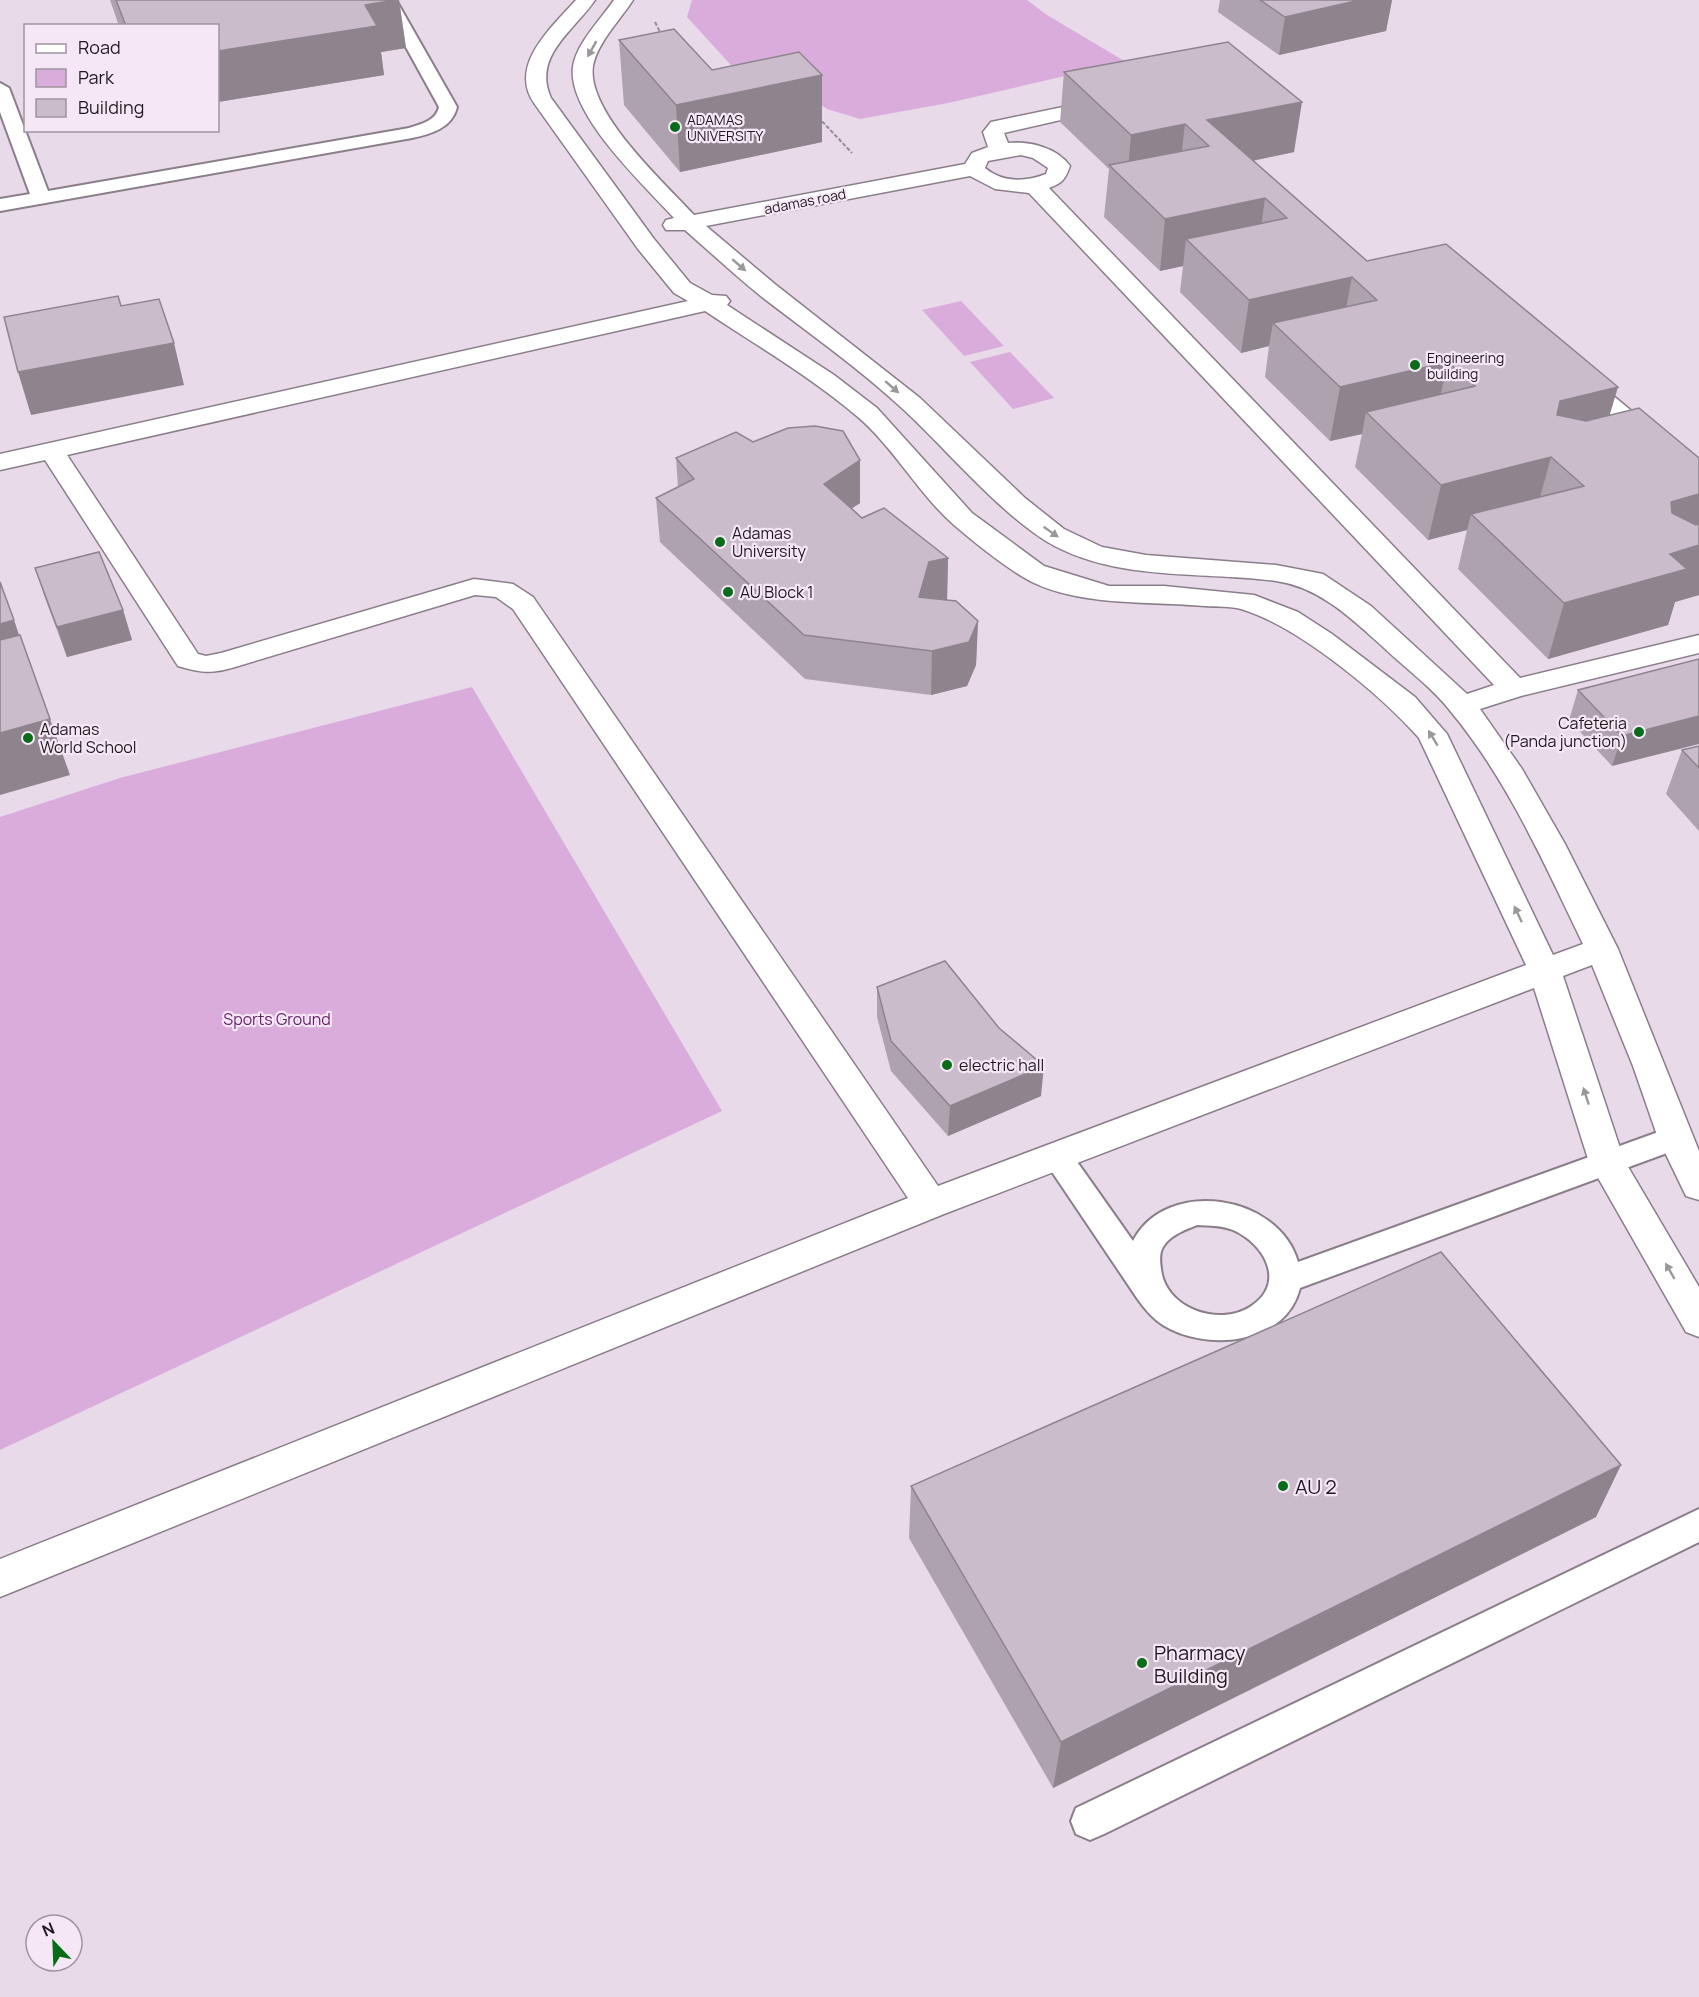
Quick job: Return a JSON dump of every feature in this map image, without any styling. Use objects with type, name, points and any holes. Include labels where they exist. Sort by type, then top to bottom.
[{"type":"street","points":[[586,0],[545,52],[536,67],[534,81],[541,99],[636,231],[682,288],[709,303],[825,380],[868,413],[963,519],[1034,572],[1070,585],[1109,594],[1164,594],[1244,601],[1288,618],[1331,647],[1405,704],[1432,734],[1545,971],[1607,1162],[1699,1322]]},
{"type":"street","points":[[624,0],[592,46],[583,66],[588,97],[607,132],[697,229],[768,290],[911,403],[1016,504],[1055,535],[1095,554],[1146,562],[1276,573],[1313,580],[1361,612],[1462,705],[1511,776],[1550,844],[1602,949],[1650,1066],[1675,1137],[1699,1186]]},
{"type":"street","points":[[999,149],[993,132],[998,126],[1122,101]]},
{"type":"street","points":[[636,231],[697,229],[980,175],[1008,187],[1035,186],[1055,178],[1059,166],[1048,155],[1025,148],[999,149],[979,157],[980,175]]},
{"type":"street","points":[[1035,186],[1514,689]]},
{"type":"street","points":[[0,462],[768,290]]},
{"type":"street","points":[[1563,367],[1699,480]]},
{"type":"street","points":[[51,450],[188,660],[205,665],[225,661],[474,587],[503,590],[523,603],[931,1204]]},
{"type":"street","points":[[963,519],[1016,504]]},
{"type":"street","points":[[1462,705],[1514,689],[1699,644]]},
{"type":"street","points":[[0,1578],[931,1204],[1602,949]]},
{"type":"lane","points":[[0,205],[412,133],[434,126],[446,116],[448,106],[388,0]]},
{"type":"lane","points":[[0,88],[41,198]]},
{"type":"lane","points":[[1287,1279],[1675,1137]]},
{"type":"lane","points":[[1057,1157],[1148,1289],[1172,1315],[1209,1328],[1247,1325],[1275,1307],[1287,1279],[1279,1249],[1254,1224],[1219,1211],[1182,1214],[1154,1232],[1142,1258],[1148,1289]]},
{"type":"lane","points":[[1090,1821],[1699,1525]]},
{"type":"path","points":[[653,19],[664,39]]},
{"type":"path","points":[[815,114],[853,154]]},
{"type":"green space","points":[[692,0],[1027,0],[1047,15],[1126,62],[948,103],[860,119],[827,109],[798,89],[740,75],[687,17]]},
{"type":"green space","points":[[961,301],[1004,346],[964,356],[922,310]]},
{"type":"green space","points":[[1010,352],[1054,398],[1013,409],[970,362]]},
{"type":"green space","name":"Sports Ground","points":[[472,687],[722,1111],[0,1450],[0,817],[120,778]]},
{"type":"building","points":[[116,0],[395,0],[365,5],[377,26],[219,51],[219,24],[125,24]]},
{"type":"building","points":[[1260,0],[1360,0],[1285,17]]},
{"type":"building","points":[[674,29],[712,70],[799,52],[822,75],[676,105],[619,40]]},
{"type":"building","points":[[1228,42],[1302,102],[1207,120],[1367,261],[1446,244],[1618,387],[1560,401],[1557,415],[1586,421],[1639,408],[1699,458],[1699,494],[1671,502],[1672,513],[1696,525],[1699,524],[1699,545],[1670,554],[1687,569],[1564,603],[1471,514],[1584,486],[1551,457],[1441,485],[1366,412],[1475,386],[1448,362],[1340,387],[1273,323],[1377,300],[1352,277],[1249,300],[1186,239],[1287,218],[1265,198],[1165,219],[1109,165],[1209,146],[1185,124],[1131,135],[1064,72]]},
{"type":"building","points":[[118,296],[121,306],[159,299],[174,343],[18,372],[4,317]]},
{"type":"building","name":"Adamas University","points":[[815,426],[843,431],[860,460],[824,484],[862,518],[884,508],[948,558],[929,562],[919,597],[956,601],[978,621],[969,642],[932,651],[804,635],[656,498],[694,479],[676,458],[736,432],[753,442],[788,428]]},
{"type":"building","points":[[99,552],[123,610],[57,627],[35,568]]},
{"type":"building","points":[[0,582],[14,620],[0,624]]},
{"type":"building","points":[[20,635],[50,719],[0,733],[0,640]]},
{"type":"building","points":[[1699,659],[1699,716],[1622,736],[1578,690]]},
{"type":"building","points":[[1699,746],[1699,768],[1682,750]]},
{"type":"building","name":"electric hall","points":[[945,961],[999,1028],[1044,1066],[950,1106],[891,1041],[877,987]]},
{"type":"building","name":"Pharmacy Building","points":[[1441,1252],[1621,1465],[1061,1742],[911,1486]]},
{"type":"place","name":"ADAMAS UNIVERSITY","points":[[675,127]]},
{"type":"place","name":"Engineering building","points":[[1415,365]]},
{"type":"place","name":"Adamas University","points":[[720,542]]},
{"type":"place","name":"AU Block 1","points":[[728,592]]},
{"type":"place","name":"Cafeteria (Panda junction)","points":[[1639,732]]},
{"type":"place","name":"Adamas World School","points":[[28,738]]},
{"type":"place","name":"electric hall","points":[[947,1065]]},
{"type":"place","name":"AU 2","points":[[1283,1486]]},
{"type":"place","name":"Pharmacy Building","points":[[1142,1663]]}]
